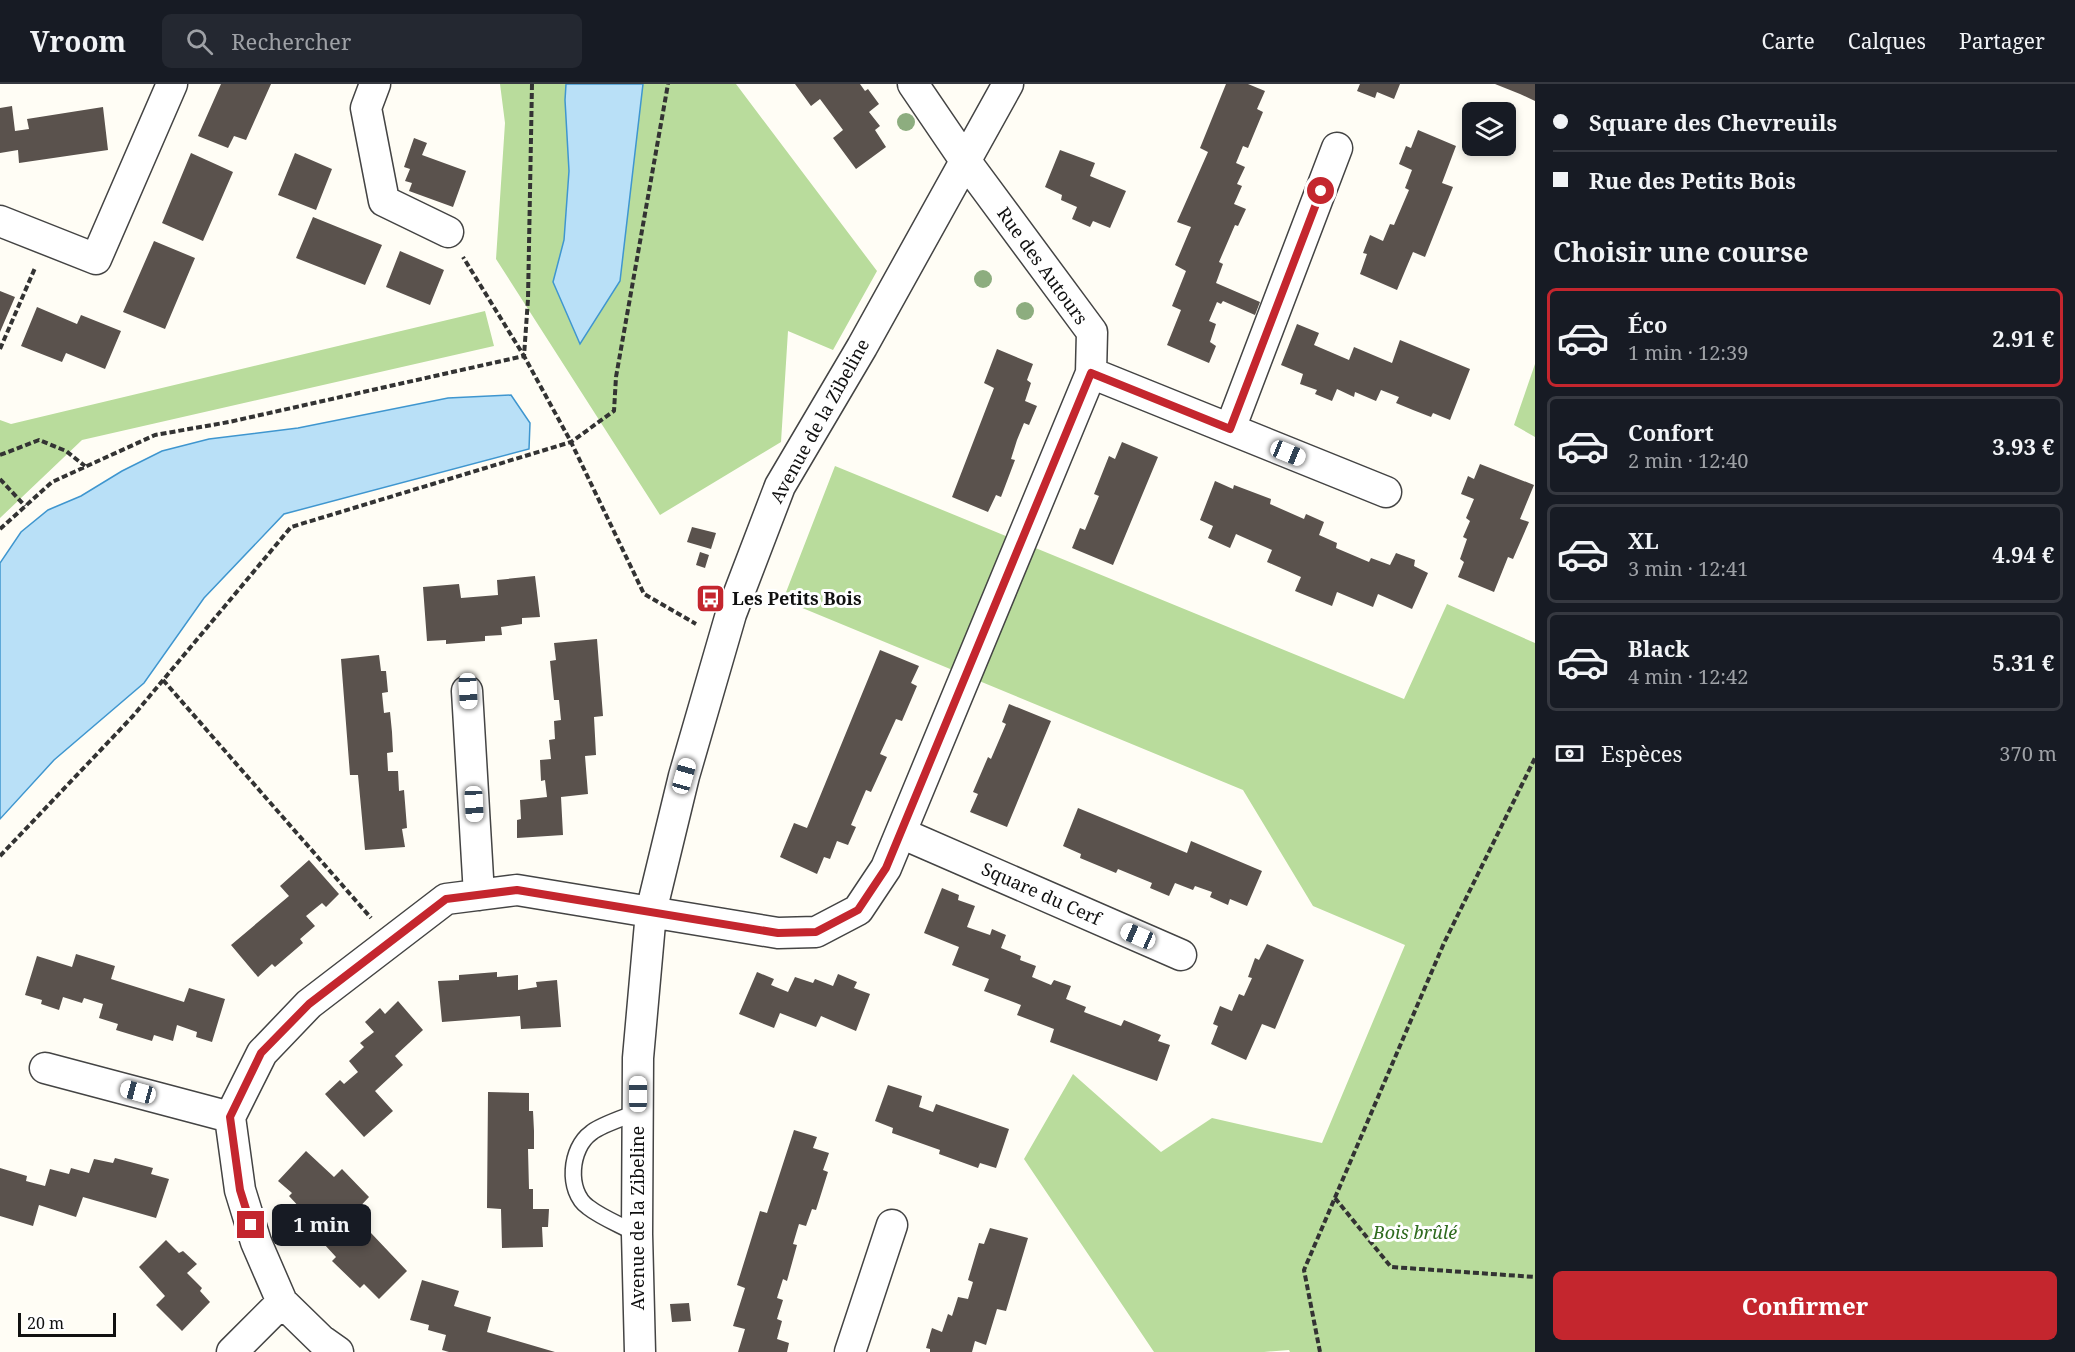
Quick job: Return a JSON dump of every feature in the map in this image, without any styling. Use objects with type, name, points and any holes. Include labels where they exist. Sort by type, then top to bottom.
[{"type":"street","points":[[0,221],[96,259],[172,84]]},
{"type":"street","points":[[375,84],[366,108],[384,201],[448,232]]},
{"type":"street","name":"Rue des Autours","points":[[230,1117],[261,1053],[309,1004],[446,899],[517,890],[778,933],[816,932],[858,910],[886,868],[1091,373],[1092,332],[964,159],[913,84]]},
{"type":"street","name":"Avenue de la Zibeline","points":[[640,1352],[637,1234],[638,1058],[651,912],[684,776],[723,640],[736,599],[780,486],[862,346],[964,159],[1008,84]]},
{"type":"street","points":[[1230,429],[1337,148]]},
{"type":"street","points":[[1091,373],[1386,492]]},
{"type":"street","points":[[468,691],[479,895]]},
{"type":"street","name":"Square du Cerf","points":[[901,833],[1181,955]]},
{"type":"street","points":[[45,1068],[230,1117],[240,1190],[256,1242],[282,1302],[321,1341],[338,1352]]},
{"type":"street","points":[[850,1352],[892,1225]]},
{"type":"street","points":[[232,1352],[282,1302]]},
{"type":"lane","points":[[637,1234],[586,1207],[576,1193],[572,1174],[577,1152],[590,1133],[638,1112]]},
{"type":"path","points":[[524,356],[528,298],[532,84]]},
{"type":"path","points":[[0,856],[133,716],[291,527],[571,442],[614,411],[616,377],[668,84]]},
{"type":"path","points":[[448,232],[524,356],[571,442],[644,594],[723,640]]},
{"type":"path","points":[[0,349],[47,240]]},
{"type":"path","points":[[0,529],[52,482],[155,435],[229,422],[524,356]]},
{"type":"path","points":[[0,455],[39,440],[66,451],[85,467]]},
{"type":"path","points":[[0,479],[25,506]]},
{"type":"path","points":[[163,680],[391,941]]},
{"type":"path","points":[[1320,1352],[1304,1270],[1444,943],[1535,758]]},
{"type":"path","points":[[1335,1198],[1391,1267],[1535,1277]]},
{"type":"green space","points":[[500,84],[736,84],[877,271],[833,350],[788,331],[781,442],[660,515],[496,259],[505,123]]},
{"type":"green space","points":[[485,311],[494,346],[82,440],[0,518],[0,420],[11,424]]},
{"type":"green space","points":[[1535,364],[1535,437],[1514,425]]},
{"type":"green space","name":"Bois brûlé","points":[[835,466],[1404,699],[1447,604],[1535,643],[1535,1352],[1290,1352],[1289,1350],[1154,1352],[1024,1159],[1073,1074],[1161,1152],[1212,1118],[1322,1143],[1405,945],[1313,906],[1243,790],[783,600]]},
{"type":"water","points":[[566,84],[643,84],[620,281],[580,344],[553,282],[564,240],[569,171]]},
{"type":"water","points":[[511,395],[530,423],[529,449],[284,514],[204,598],[144,683],[54,760],[0,819],[0,563],[21,532],[48,510],[81,496],[122,471],[162,451],[209,439],[298,428],[448,398]]},
{"type":"building","points":[[221,84],[271,84],[246,140],[234,136],[228,148],[198,136]]},
{"type":"building","points":[[795,84],[860,84],[865,91],[868,89],[879,104],[869,112],[880,126],[875,130],[886,147],[856,169],[833,138],[843,130],[820,99],[811,106]]},
{"type":"building","points":[[1226,84],[1248,84],[1265,91],[1257,109],[1263,112],[1248,148],[1243,146],[1236,163],[1245,167],[1237,184],[1242,186],[1234,204],[1246,209],[1238,226],[1235,225],[1219,262],[1223,264],[1216,283],[1260,302],[1255,315],[1223,301],[1221,304],[1217,302],[1209,321],[1216,324],[1210,342],[1216,346],[1209,363],[1167,345],[1181,310],[1172,306],[1186,271],[1175,265],[1191,227],[1177,222],[1208,152],[1200,148]]},
{"type":"building","points":[[1360,84],[1400,84],[1394,99],[1377,92],[1375,98],[1357,91]]},
{"type":"building","points":[[1495,84],[1535,84],[1535,101],[1520,94]]},
{"type":"building","points":[[12,106],[15,131],[29,129],[27,119],[103,107],[108,150],[19,163],[18,150],[0,153],[0,108]]},
{"type":"building","points":[[1418,130],[1456,146],[1442,183],[1453,187],[1425,257],[1413,252],[1397,290],[1360,274],[1367,254],[1363,253],[1370,235],[1383,241],[1390,224],[1394,225],[1409,190],[1405,188],[1412,170],[1399,164],[1406,146],[1411,148]]},
{"type":"building","points":[[414,138],[427,143],[422,155],[466,171],[453,207],[409,191],[412,183],[405,181],[410,169],[404,167]]},
{"type":"building","points":[[1060,150],[1095,163],[1090,176],[1126,191],[1110,228],[1093,221],[1090,227],[1072,219],[1077,207],[1061,200],[1062,195],[1045,187]]},
{"type":"building","points":[[191,153],[233,172],[203,241],[162,223]]},
{"type":"building","points":[[295,153],[332,169],[316,210],[278,195]]},
{"type":"building","points":[[313,217],[382,245],[365,285],[296,258]]},
{"type":"building","points":[[154,241],[195,258],[165,329],[123,312]]},
{"type":"building","points":[[400,251],[444,270],[430,305],[386,287]]},
{"type":"building","points":[[0,291],[15,297],[0,332]]},
{"type":"building","points":[[37,307],[77,324],[81,315],[121,331],[105,369],[66,353],[62,362],[21,346]]},
{"type":"building","points":[[1297,324],[1319,333],[1314,345],[1349,360],[1354,347],[1392,363],[1400,340],[1470,369],[1450,420],[1433,413],[1431,417],[1396,403],[1399,397],[1381,390],[1376,401],[1355,392],[1354,397],[1337,389],[1332,401],[1315,394],[1317,390],[1300,384],[1303,374],[1281,365]]},
{"type":"building","points":[[997,349],[1033,364],[1027,380],[1031,383],[1025,401],[1037,406],[1029,425],[1024,423],[1017,440],[1011,459],[1015,460],[1001,497],[996,495],[988,512],[952,497],[994,388],[984,383]]},
{"type":"building","points":[[1122,442],[1158,457],[1113,565],[1072,548],[1080,528],[1085,530],[1099,496],[1094,494],[1109,456],[1115,459]]},
{"type":"building","points":[[1480,464],[1534,485],[1520,519],[1529,522],[1513,559],[1508,557],[1494,592],[1458,577],[1464,562],[1460,559],[1467,539],[1463,537],[1470,521],[1466,518],[1474,499],[1461,494],[1468,476],[1474,479]]},
{"type":"building","points":[[1215,481],[1233,489],[1234,485],[1271,499],[1270,504],[1304,519],[1306,514],[1324,522],[1319,535],[1337,543],[1336,548],[1369,562],[1371,558],[1390,565],[1396,553],[1415,560],[1414,566],[1428,573],[1412,609],[1378,594],[1373,607],[1337,592],[1332,606],[1295,591],[1301,577],[1267,562],[1272,550],[1236,534],[1230,548],[1208,538],[1213,526],[1200,520]]},
{"type":"building","points":[[692,527],[716,533],[711,549],[687,542]]},
{"type":"building","points":[[700,552],[709,555],[705,568],[696,565]]},
{"type":"building","points":[[535,576],[540,617],[522,618],[522,624],[501,627],[502,635],[485,636],[485,641],[446,644],[446,640],[427,641],[423,587],[459,584],[461,598],[498,595],[497,580]]},
{"type":"building","points":[[597,639],[603,716],[594,717],[596,755],[585,756],[588,794],[561,797],[563,835],[517,838],[517,820],[521,819],[520,800],[547,797],[545,780],[541,781],[540,760],[551,759],[549,740],[555,739],[554,721],[561,720],[559,700],[554,700],[550,661],[556,660],[554,643]]},
{"type":"building","points":[[880,650],[919,666],[911,683],[917,686],[902,721],[896,719],[880,754],[887,757],[871,792],[866,790],[851,825],[856,827],[848,845],[837,841],[830,859],[824,857],[817,874],[780,857],[794,823],[807,828]]},
{"type":"building","points":[[379,655],[381,671],[386,671],[388,692],[382,693],[384,713],[390,712],[392,732],[393,752],[387,753],[388,771],[398,771],[399,791],[404,790],[407,828],[402,829],[405,847],[365,850],[358,775],[350,775],[341,659]]},
{"type":"building","points":[[1009,704],[1051,721],[1007,827],[970,812],[978,794],[973,792],[1006,724],[1002,722]]},
{"type":"building","points":[[1078,808],[1187,853],[1191,841],[1262,871],[1247,906],[1230,899],[1228,905],[1210,897],[1212,892],[1195,886],[1193,890],[1175,883],[1169,896],[1150,888],[1152,883],[1118,869],[1116,873],[1080,858],[1081,854],[1063,846]]},
{"type":"building","points":[[309,860],[339,894],[326,907],[322,903],[306,916],[315,926],[300,939],[303,943],[275,967],[272,964],[258,977],[231,945],[289,896],[280,886]]},
{"type":"building","points":[[942,888],[959,895],[958,900],[975,906],[967,927],[990,935],[992,929],[1006,935],[1001,948],[1021,956],[1020,960],[1036,966],[1032,977],[1051,985],[1054,980],[1071,986],[1066,999],[1086,1007],[1084,1012],[1121,1026],[1124,1020],[1161,1035],[1158,1041],[1170,1045],[1157,1081],[1050,1042],[1054,1029],[1017,1015],[1021,1005],[984,991],[989,979],[952,965],[959,947],[924,933]]},
{"type":"building","points":[[1267,944],[1304,960],[1275,1029],[1262,1024],[1246,1060],[1211,1044],[1218,1026],[1213,1024],[1220,1006],[1232,1011],[1239,994],[1244,996],[1252,978],[1248,977],[1255,958],[1259,960]]},
{"type":"building","points":[[76,954],[115,966],[111,979],[184,1002],[189,988],[225,999],[212,1042],[196,1037],[197,1032],[177,1025],[173,1041],[154,1035],[152,1041],[116,1030],[118,1024],[99,1018],[103,1004],[84,998],[82,1003],[63,997],[59,1010],[41,1004],[42,1000],[25,995],[37,956],[72,967]]},
{"type":"building","points":[[497,972],[497,977],[518,975],[518,990],[537,987],[536,982],[557,980],[561,1027],[521,1029],[520,1016],[442,1022],[438,981],[459,980],[459,975]]},
{"type":"building","points":[[757,972],[774,979],[771,985],[788,992],[795,977],[813,983],[815,979],[833,986],[838,974],[857,982],[854,988],[870,994],[856,1031],[821,1016],[816,1027],[780,1013],[774,1028],[739,1014]]},
{"type":"building","points":[[398,1001],[423,1030],[395,1056],[403,1065],[375,1091],[393,1111],[364,1137],[325,1094],[340,1080],[344,1084],[358,1072],[349,1061],[364,1047],[360,1043],[374,1032],[365,1022],[380,1008],[385,1014]]},
{"type":"building","points":[[888,1085],[922,1096],[919,1107],[933,1112],[936,1104],[1009,1129],[996,1168],[980,1163],[978,1168],[939,1154],[940,1150],[892,1133],[893,1128],[875,1121]]},
{"type":"building","points":[[488,1092],[529,1093],[529,1111],[533,1111],[534,1149],[528,1149],[529,1189],[533,1189],[533,1209],[549,1209],[548,1227],[542,1227],[543,1247],[502,1248],[501,1209],[487,1208]]},
{"type":"building","points":[[794,1130],[817,1137],[813,1148],[829,1153],[823,1170],[828,1172],[816,1210],[812,1209],[806,1226],[799,1224],[793,1244],[797,1245],[787,1281],[783,1279],[777,1298],[783,1300],[777,1319],[782,1321],[777,1339],[789,1343],[787,1352],[738,1352],[745,1329],[733,1326],[745,1288],[737,1285],[760,1211],[767,1213]]},
{"type":"building","points":[[306,1151],[334,1177],[342,1169],[369,1197],[353,1214],[407,1271],[379,1299],[364,1284],[360,1288],[332,1261],[336,1257],[324,1244],[334,1234],[320,1220],[317,1223],[302,1210],[289,1196],[292,1193],[278,1181]]},
{"type":"building","points":[[115,1158],[153,1168],[151,1174],[169,1179],[156,1218],[83,1197],[76,1217],[39,1205],[33,1226],[0,1216],[0,1168],[27,1176],[26,1181],[45,1186],[50,1169],[69,1174],[71,1168],[89,1173],[94,1159],[113,1163]]},
{"type":"building","points":[[990,1228],[1028,1238],[1006,1311],[997,1309],[986,1345],[975,1341],[972,1352],[930,1352],[930,1349],[926,1348],[932,1328],[942,1332],[948,1314],[952,1316],[958,1297],[968,1299],[973,1282],[968,1280],[979,1243],[984,1244]]},
{"type":"building","points":[[166,1240],[179,1253],[183,1251],[197,1264],[187,1273],[202,1288],[200,1291],[210,1302],[182,1331],[156,1305],[165,1296],[139,1267]]},
{"type":"building","points":[[422,1280],[459,1291],[454,1306],[491,1317],[487,1332],[555,1352],[449,1352],[442,1350],[446,1335],[428,1330],[429,1325],[410,1320]]},
{"type":"building","points":[[689,1303],[691,1321],[672,1322],[670,1304]]},
{"type":"place","name":"Les Petits Bois","points":[[711,599]]},
{"type":"route","points":[[251,1225],[240,1190],[230,1117],[261,1053],[309,1004],[446,899],[517,890],[778,933],[816,932],[858,910],[886,868],[1091,373],[1230,429],[1321,191]]}]
